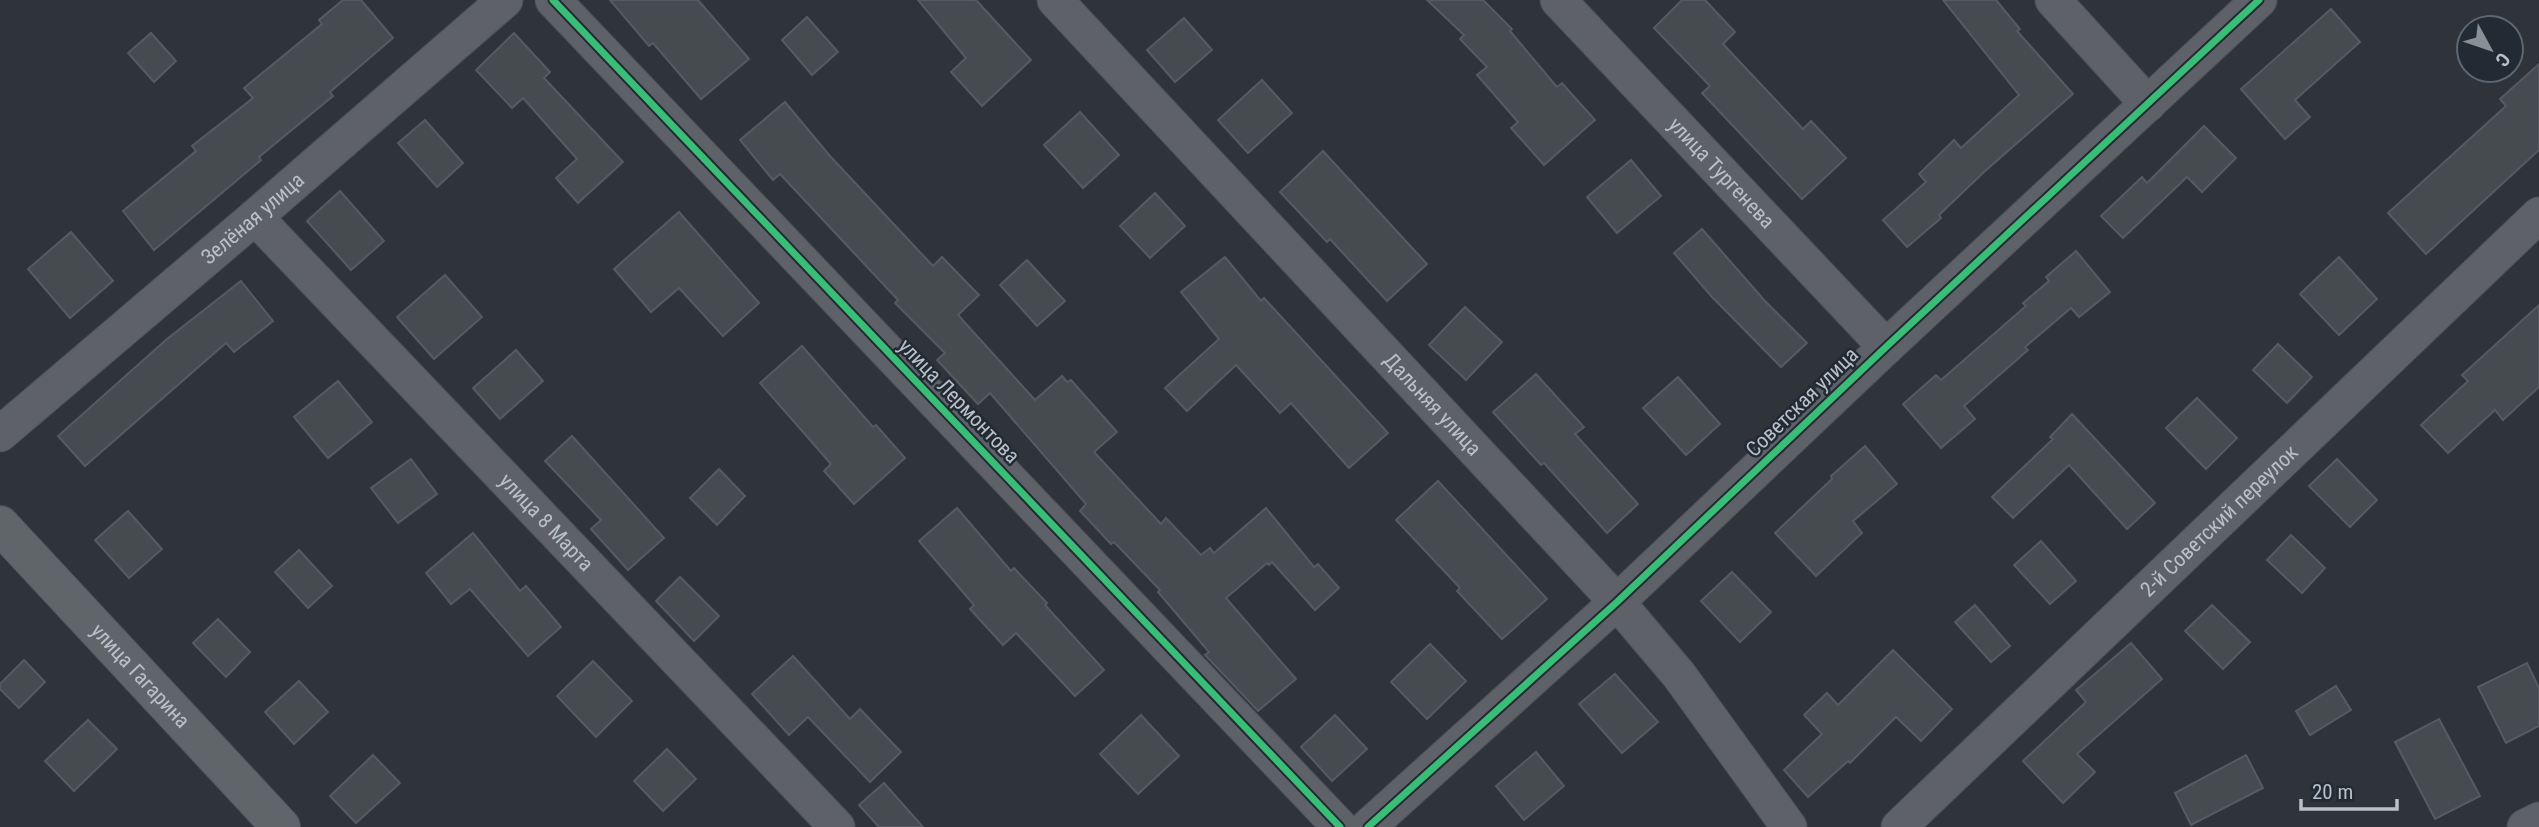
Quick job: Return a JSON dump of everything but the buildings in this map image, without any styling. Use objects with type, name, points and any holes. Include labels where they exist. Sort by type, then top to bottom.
[{"type":"main road","name":"улица Гагарина","points":[[0,525],[281,827]]},
{"type":"street","name":"Зелёная улица","points":[[0,434],[505,0]]},
{"type":"street","name":"улица Лермонтова","points":[[553,0],[1340,827]]},
{"type":"street","name":"Дальняя улица","points":[[1055,0],[1617,602],[1679,675],[1789,827]]},
{"type":"street","name":"улица Тургенева","points":[[1558,0],[1886,347]]},
{"type":"street","points":[[2053,0],[2148,104]]},
{"type":"street","name":"Советская улица","points":[[1368,827],[1617,602],[2259,0]]},
{"type":"street","name":"2-й Советский переулок","points":[[1899,827],[2539,215]]},
{"type":"street","name":"улица 8 Марта","points":[[255,217],[837,827]]},
{"type":"street","points":[[2525,827],[2539,820]]},
{"type":"cycle path","points":[[553,0],[1340,827]]},
{"type":"cycle path","points":[[1368,827],[1617,602],[2259,0]]}]
